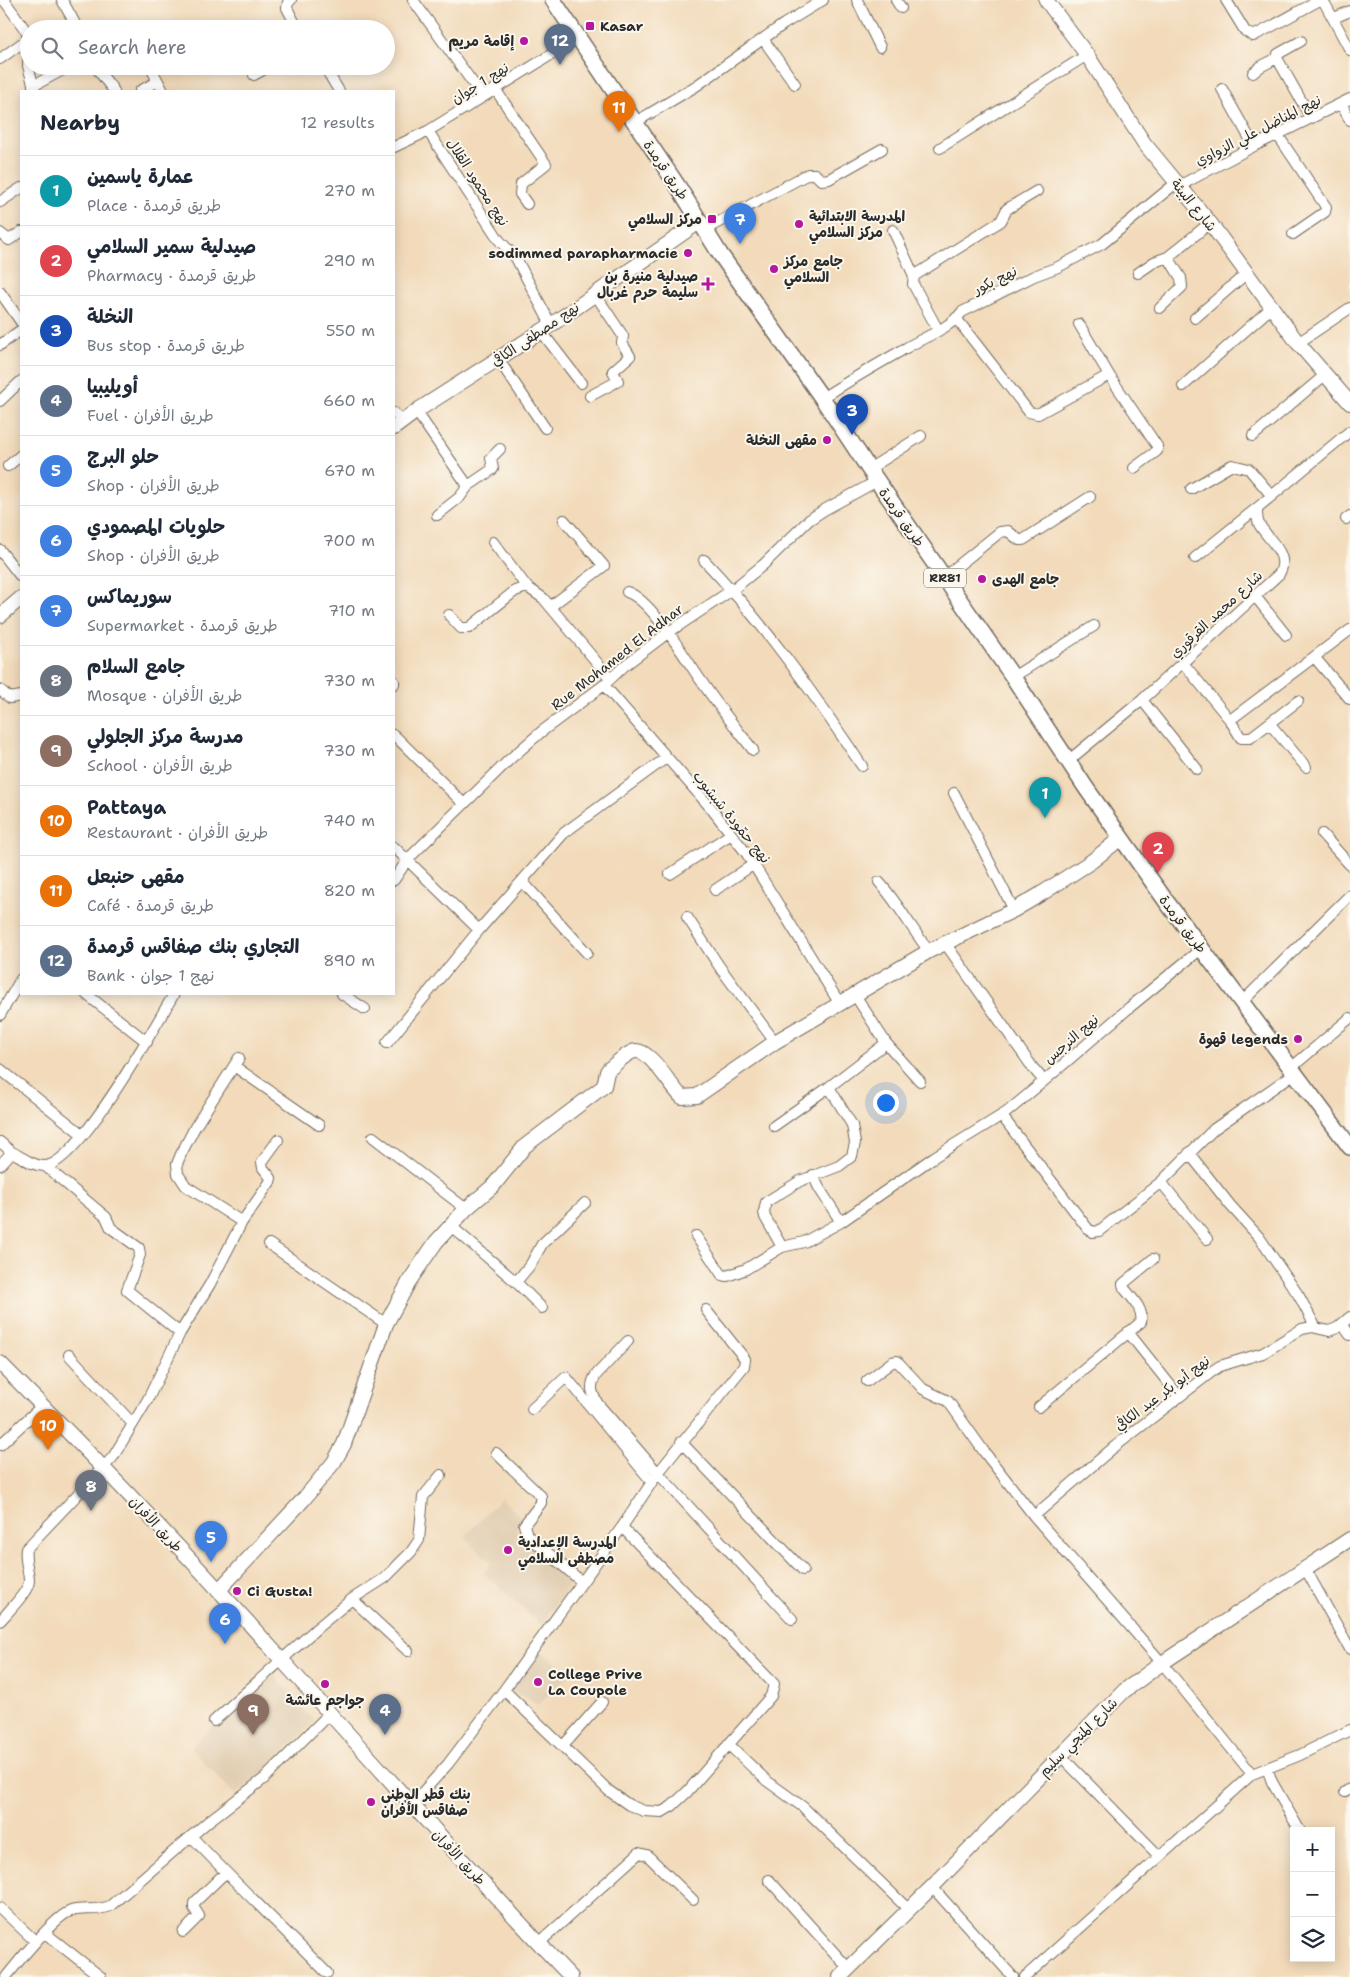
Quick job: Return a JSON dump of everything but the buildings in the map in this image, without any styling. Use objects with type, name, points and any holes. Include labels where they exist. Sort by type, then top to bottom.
[{"type":"main road","name":"طريق قرمدة","points":[[552,0],[679,188],[702,226],[822,398],[1121,838],[1201,949],[1350,1148]]},
{"type":"street","points":[[4,0],[20,23]]},
{"type":"street","points":[[62,0],[73,20]]},
{"type":"street","points":[[291,0],[288,2],[287,8],[293,20]]},
{"type":"street","points":[[413,0],[483,97]]},
{"type":"street","points":[[634,123],[696,86],[823,0]]},
{"type":"street","points":[[856,0],[880,47]]},
{"type":"street","name":"شارع البيئة","points":[[1046,0],[1087,56],[1144,143],[1210,223],[1298,343],[1350,404]]},
{"type":"street","points":[[1226,0],[1245,31],[1253,36],[1322,0],[1334,18],[1350,50]]},
{"type":"street","points":[[1334,18],[1350,11]]},
{"type":"street","name":"نهج 1 جوان","points":[[395,147],[428,131],[578,38]]},
{"type":"street","points":[[763,39],[796,84]]},
{"type":"street","points":[[1253,74],[1260,67],[1277,58],[1278,54],[1301,41]]},
{"type":"street","points":[[0,59],[20,43]]},
{"type":"street","points":[[940,148],[1087,56]]},
{"type":"street","points":[[1277,58],[1311,118]]},
{"type":"street","points":[[30,75],[34,89],[56,75]]},
{"type":"street","points":[[102,75],[113,90]]},
{"type":"street","points":[[155,75],[162,90]]},
{"type":"street","points":[[330,75],[339,90]]},
{"type":"street","points":[[142,90],[158,81]]},
{"type":"street","points":[[496,89],[546,164],[521,184],[520,194],[527,204]]},
{"type":"street","points":[[1222,89],[1254,146]]},
{"type":"street","points":[[1345,101],[1350,120]]},
{"type":"street","name":"نهج المناضل علي الزواوي","points":[[1177,184],[1345,101]]},
{"type":"street","name":"نهج محمود القلال","points":[[428,131],[499,240],[522,267],[546,328],[581,383]]},
{"type":"street","points":[[1278,134],[1326,207],[1325,212],[1293,234]]},
{"type":"street","points":[[702,226],[808,174],[815,174],[821,180],[829,179],[882,149]]},
{"type":"street","name":"نهج بكور","points":[[822,398],[938,330],[962,312],[1102,244],[1177,184]]},
{"type":"street","points":[[0,202],[20,189]]},
{"type":"street","points":[[914,276],[1001,221],[1007,209],[1037,191]]},
{"type":"street","points":[[1138,273],[1154,262],[1168,257],[1210,223]]},
{"type":"street","name":"نهج مصطفى الكافي","points":[[396,421],[416,412],[702,226]]},
{"type":"street","points":[[893,230],[914,276],[913,284],[938,330]]},
{"type":"street","points":[[0,233],[9,240],[20,233]]},
{"type":"street","points":[[1160,308],[1182,288],[1181,278],[1168,257]]},
{"type":"street","points":[[1195,318],[1247,273]]},
{"type":"street","points":[[0,292],[20,321]]},
{"type":"street","points":[[590,396],[618,380],[613,371],[630,356],[622,343],[624,336],[595,294]]},
{"type":"street","points":[[1183,386],[1272,307]]},
{"type":"street","points":[[1298,343],[1350,308]]},
{"type":"street","points":[[956,318],[1029,412],[1038,414],[1108,375]]},
{"type":"street","points":[[1079,324],[1108,375],[1157,449],[1157,451],[1134,468]]},
{"type":"street","points":[[0,345],[20,331]]},
{"type":"street","points":[[498,359],[545,428]]},
{"type":"street","points":[[1254,436],[1326,374]]},
{"type":"street","points":[[0,401],[20,383]]},
{"type":"street","points":[[416,412],[468,486]]},
{"type":"street","points":[[1195,558],[1350,431]]},
{"type":"street","name":"Rue Mohamed El Adhar","points":[[395,878],[408,859],[523,747],[668,632],[732,590],[769,560],[809,520],[873,475],[921,436]]},
{"type":"street","points":[[436,515],[460,497],[468,486],[493,469],[491,458],[500,449]]},
{"type":"street","points":[[8,466],[20,456]]},
{"type":"street","points":[[1191,489],[1232,465],[1249,469],[1272,496]]},
{"type":"street","points":[[944,577],[1000,532],[1008,531],[1019,540],[1023,540],[1090,497]]},
{"type":"street","name":"شارع محمد القرقوري","points":[[1068,761],[1142,700],[1279,574],[1284,562],[1258,522],[1257,508]]},
{"type":"street","points":[[551,606],[604,566],[564,520]]},
{"type":"street","name":"نهج حمّودة شبشوب","points":[[493,542],[527,587],[551,606],[666,758],[710,807],[754,864],[840,1004]]},
{"type":"street","points":[[0,550],[20,576]]},
{"type":"street","points":[[704,560],[732,590],[802,677],[862,766]]},
{"type":"street","points":[[449,615],[461,628],[469,628],[515,591],[527,587]]},
{"type":"street","points":[[626,592],[636,595],[668,632],[703,684],[753,750]]},
{"type":"street","points":[[1255,596],[1286,636]]},
{"type":"street","points":[[0,616],[20,599]]},
{"type":"street","points":[[1013,677],[1094,626]]},
{"type":"street","points":[[1230,720],[1350,630]]},
{"type":"street","points":[[1315,658],[1350,699]]},
{"type":"street","points":[[1183,663],[1230,720],[1241,738],[1250,738],[1298,700]]},
{"type":"street","points":[[0,690],[10,698],[20,696]]},
{"type":"street","points":[[1142,700],[1197,769]]},
{"type":"street","points":[[1270,724],[1306,768]]},
{"type":"street","points":[[395,736],[464,804]]},
{"type":"street","points":[[387,1043],[479,930],[564,833],[666,758]]},
{"type":"street","points":[[954,793],[1014,910]]},
{"type":"street","points":[[670,874],[731,834]]},
{"type":"street","points":[[1322,834],[1350,865]]},
{"type":"street","points":[[218,1590],[303,1500],[337,1457],[344,1444],[386,1324],[436,1242],[466,1209],[492,1186],[525,1146],[604,1086],[607,1072],[636,1051],[645,1053],[679,1094],[686,1098],[703,1093],[775,1042],[929,951],[1014,910],[1092,861],[1121,838]]},
{"type":"street","points":[[395,848],[479,930]]},
{"type":"street","points":[[715,890],[754,864]]},
{"type":"street","points":[[522,881],[587,953]]},
{"type":"street","points":[[879,882],[892,896],[917,936],[929,951]]},
{"type":"street","points":[[1242,1002],[1350,895]]},
{"type":"street","points":[[687,917],[719,966],[775,1042]]},
{"type":"street","name":"نهج النرجس","points":[[945,943],[1044,1081],[1201,949]]},
{"type":"street","points":[[0,1015],[20,981]]},
{"type":"street","points":[[87,995],[147,1042]]},
{"type":"street","points":[[45,1166],[59,1161],[83,1135],[114,1094],[147,1042],[173,995]]},
{"type":"street","points":[[344,995],[365,1009]]},
{"type":"street","points":[[855,995],[886,1043],[920,1081]]},
{"type":"street","points":[[1002,1116],[1088,1229],[1092,1232],[1099,1231],[1161,1182],[1214,1129],[1293,1070],[1350,1018]]},
{"type":"street","points":[[774,1126],[886,1043]]},
{"type":"street","points":[[242,1222],[186,1186],[178,1174],[177,1164],[195,1127],[237,1062],[319,1124]]},
{"type":"street","points":[[0,1069],[83,1135]]},
{"type":"street","points":[[696,1236],[722,1275],[727,1276],[746,1269],[782,1247],[798,1245],[841,1222],[934,1157],[1002,1116],[1044,1081]]},
{"type":"street","points":[[782,1247],[764,1212],[765,1204],[772,1197],[813,1175],[839,1166],[852,1156],[854,1152],[852,1125],[829,1087]]},
{"type":"street","points":[[373,1137],[466,1209]]},
{"type":"street","points":[[0,1621],[26,1589],[29,1582],[25,1558],[26,1549],[113,1457],[148,1399],[180,1332],[210,1284],[242,1222],[270,1182],[271,1178],[263,1168],[262,1162],[278,1140]]},
{"type":"street","points":[[0,1142],[12,1152],[32,1163],[45,1166],[106,1217],[111,1228],[139,1248],[140,1255],[127,1290],[180,1332]]},
{"type":"street","points":[[0,1166],[12,1152]]},
{"type":"street","points":[[1189,1153],[1230,1205],[1260,1237],[1299,1296],[1316,1328]]},
{"type":"street","points":[[813,1175],[841,1222]]},
{"type":"street","points":[[1161,1182],[1207,1239]]},
{"type":"street","points":[[516,1282],[531,1264],[542,1244],[585,1203]]},
{"type":"street","points":[[451,1226],[516,1282],[542,1308]]},
{"type":"street","points":[[269,1244],[386,1324]]},
{"type":"street","points":[[1039,1408],[1141,1322],[1142,1314],[1123,1284],[1153,1259]]},
{"type":"street","points":[[412,1805],[448,1764],[504,1690],[681,1442],[744,1366],[745,1359],[706,1310]]},
{"type":"street","points":[[1346,1321],[1350,1335]]},
{"type":"street","name":"نهج أبو بكر عبد الكافي","points":[[1034,1516],[1178,1395],[1220,1366],[1263,1353],[1302,1329],[1316,1328],[1329,1331],[1346,1321]]},
{"type":"street","points":[[1128,1332],[1178,1395]]},
{"type":"street","points":[[628,1341],[596,1376],[591,1388],[598,1404],[655,1478]]},
{"type":"street","points":[[69,1355],[133,1424]]},
{"type":"street","points":[[867,1382],[892,1362],[897,1361],[923,1389],[948,1401],[985,1453],[1034,1516],[1162,1663],[1252,1774]]},
{"type":"street","name":"طريق الأفران","points":[[0,1363],[102,1467],[218,1590],[570,1977]]},
{"type":"street","points":[[532,1410],[566,1377],[655,1478],[792,1619]]},
{"type":"street","points":[[0,1445],[42,1406]]},
{"type":"street","points":[[681,1442],[803,1570]]},
{"type":"street","points":[[496,1453],[541,1496],[541,1503],[524,1525],[527,1535],[582,1582]]},
{"type":"street","points":[[214,1721],[281,1659],[352,1599],[385,1578],[411,1552],[419,1540],[423,1497],[440,1475]]},
{"type":"street","points":[[504,1690],[609,1791],[629,1805],[644,1811],[662,1812],[672,1806],[687,1792],[771,1696],[774,1684],[622,1527]]},
{"type":"street","name":"شارع المنجي سليم","points":[[844,1973],[932,1887],[1124,1691],[1162,1663],[1350,1539]]},
{"type":"street","points":[[1304,1568],[1350,1649]]},
{"type":"street","points":[[352,1599],[408,1651]]},
{"type":"street","points":[[563,1746],[602,1702]]},
{"type":"street","points":[[6,1977],[36,1941],[66,1913],[73,1910],[100,1910],[110,1906],[191,1836],[265,1778],[329,1714]]},
{"type":"street","points":[[1025,1977],[1252,1774],[1300,1755],[1350,1730]]},
{"type":"street","points":[[728,1744],[767,1781],[803,1807],[908,1910]]},
{"type":"street","points":[[1060,1755],[1159,1856]]},
{"type":"street","points":[[1267,1768],[1272,1782],[1298,1827]]},
{"type":"street","points":[[191,1836],[225,1873],[327,1973]]},
{"type":"street","points":[[539,1943],[639,1853],[647,1855],[693,1900]]},
{"type":"street","points":[[183,1932],[199,1916],[194,1908],[194,1903],[225,1873]]},
{"type":"street","points":[[769,1880],[844,1973]]},
{"type":"street","points":[[932,1887],[1013,1977]]},
{"type":"street","points":[[0,1908],[36,1941]]},
{"type":"street","points":[[45,1933],[100,1977]]},
{"type":"shaded area","name":"المدرسة الإعدادية مصطفى السلامي","points":[[501,1498],[520,1516],[516,1532],[574,1579],[541,1625],[484,1573],[491,1563],[465,1537]]},
{"type":"shaded area","name":"College Prive La Coupole","points":[[538,1648],[569,1675],[538,1705],[509,1689]]},
{"type":"shaded area","points":[[272,1673],[314,1721],[262,1774],[235,1795],[190,1748]]},
{"type":"place","name":"Kasar","points":[[590,26]]},
{"type":"place","name":"إقامة مريم","points":[[524,41]]},
{"type":"place","name":"التجاري بنك صفاقس قرمدة","points":[[560,65]]},
{"type":"place","name":"مقهى حنبعل","points":[[619,132]]},
{"type":"place","name":"مركز السلامي","points":[[712,219]]},
{"type":"place","name":"المدرسة الابتدائية مركز السلامي","points":[[799,224]]},
{"type":"place","name":"سوريماكس","points":[[740,244]]},
{"type":"place","name":"sodimmed parapharmacie","points":[[688,253]]},
{"type":"place","name":"جامع مركز السلامي","points":[[774,269]]},
{"type":"place","name":"صيدلية منيرة بن سليمة حرم غربال","points":[[708,284]]},
{"type":"place","name":"النخلة","points":[[852,435]]},
{"type":"place","name":"مقهى النخلة","points":[[827,440]]},
{"type":"place","name":"جامع الهدى","points":[[982,579]]},
{"type":"place","name":"عمارة ياسمين","points":[[1045,818]]},
{"type":"place","name":"صيدلية سمير السلامي","points":[[1158,873]]},
{"type":"place","name":"قهوة legends","points":[[1298,1039]]},
{"type":"place","name":"Pattaya","points":[[48,1450]]},
{"type":"place","name":"جامع السلام","points":[[91,1511]]},
{"type":"place","name":"المدرسة الإعدادية مصطفى السلامي","points":[[508,1550]]},
{"type":"place","name":"حلو البرج","points":[[211,1562]]},
{"type":"place","name":"Ci Gusta!","points":[[237,1591]]},
{"type":"place","name":"حلويات المصمودي","points":[[225,1644]]},
{"type":"place","name":"College Prive La Coupole","points":[[538,1682]]},
{"type":"place","name":"جواجم عائشة","points":[[325,1684]]},
{"type":"place","name":"مدرسة مركز الجلولي","points":[[253,1735]]},
{"type":"place","name":"أويليبيا","points":[[385,1735]]},
{"type":"place","name":"بنك قطر الوطني صفاقس الأفران","points":[[371,1802]]}]
